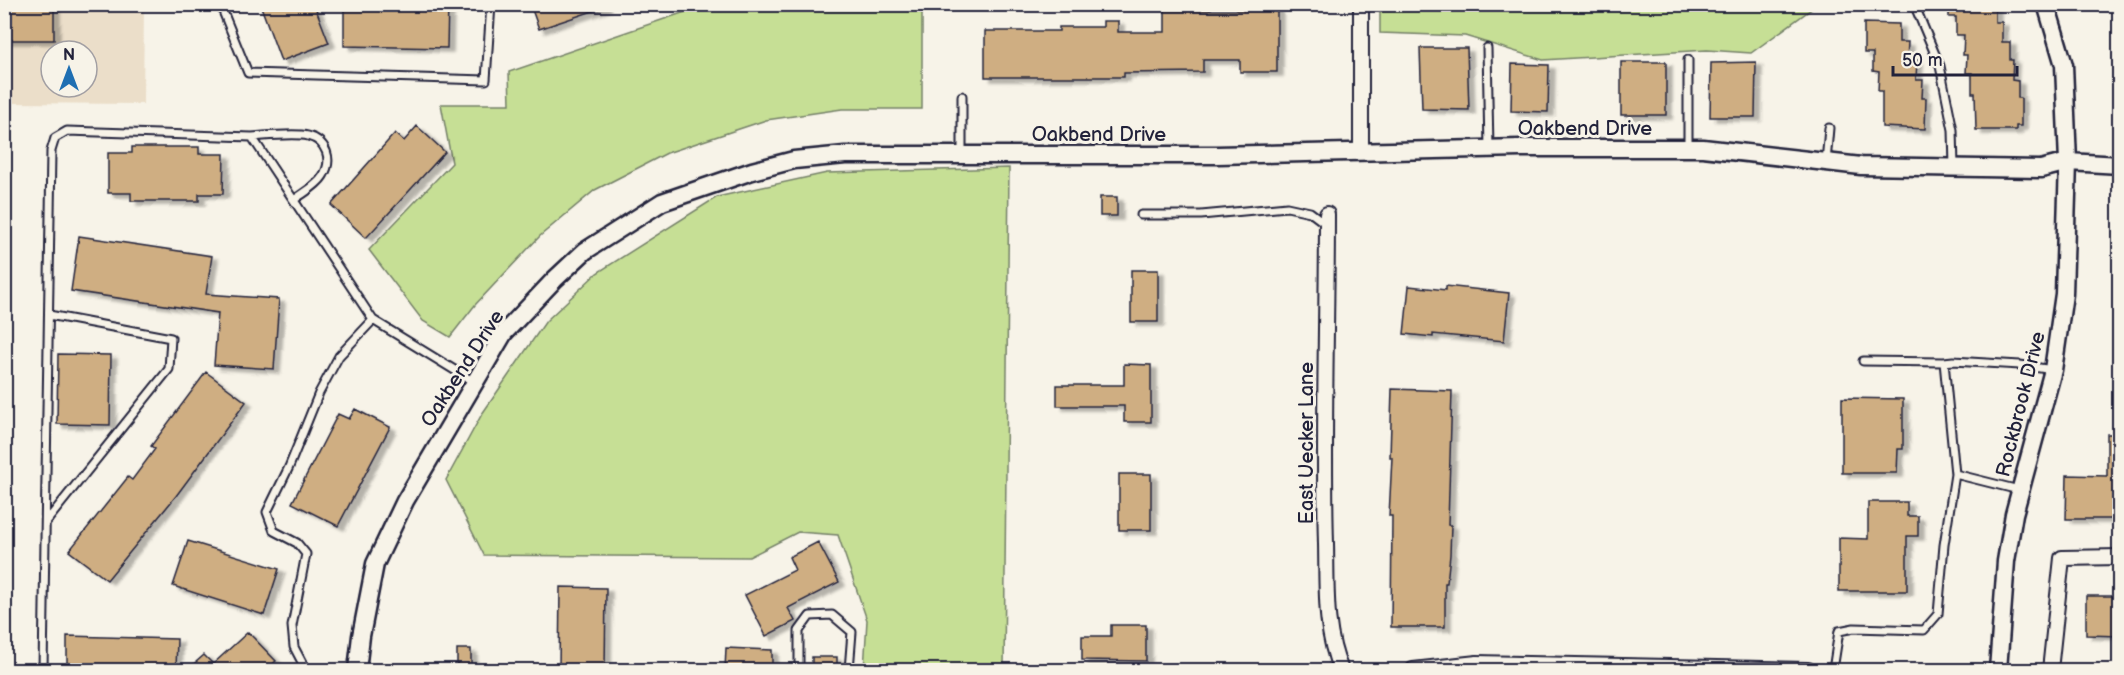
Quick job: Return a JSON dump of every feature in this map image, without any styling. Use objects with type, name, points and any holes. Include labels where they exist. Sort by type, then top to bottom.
[{"type":"street","points":[[1361,4],[1361,152]]},
{"type":"street","name":"Rockbrook Drive","points":[[1998,670],[2006,561],[2014,514],[2054,370],[2064,294],[2068,162],[2064,65],[2046,4]]},
{"type":"street","name":"Oakbend Drive","points":[[357,670],[375,564],[405,501],[504,333],[585,251],[629,221],[662,202],[752,171],[794,160],[845,155],[1217,155],[1489,149],[1688,148],[1861,166],[2041,169],[2068,162],[2120,165]]},
{"type":"street","name":"East Uecker Lane","points":[[1328,220],[1326,545],[1328,625],[1333,652],[1341,670]]},
{"type":"street","points":[[2050,670],[2062,558],[2120,557]]},
{"type":"street","points":[[1413,670],[1477,663],[1808,670]]},
{"type":"lane","points":[[220,4],[248,73],[486,80],[491,4]]},
{"type":"lane","points":[[1914,4],[1940,66],[1953,130],[1954,167]]},
{"type":"lane","points":[[1487,48],[1489,149]]},
{"type":"lane","points":[[1688,148],[1689,60]]},
{"type":"lane","points":[[962,96],[962,155]]},
{"type":"lane","points":[[1826,162],[1828,128]]},
{"type":"lane","points":[[43,670],[51,151],[55,138],[66,131],[307,136],[321,142],[328,153],[327,165],[322,178],[294,200]]},
{"type":"lane","points":[[252,136],[373,320],[475,382]]},
{"type":"lane","points":[[1141,215],[1181,216],[1287,207],[1310,212],[1328,220]]},
{"type":"lane","points":[[46,522],[169,369],[171,338],[49,315]]},
{"type":"lane","points":[[328,670],[305,669],[294,647],[292,626],[306,554],[297,543],[274,531],[267,512],[339,356],[373,320]]},
{"type":"lane","points":[[1863,361],[1953,361],[2020,365],[2054,370]]},
{"type":"lane","points":[[1833,670],[1839,631],[1854,628],[1924,630],[1938,615],[1944,545],[1955,474],[1944,362]]},
{"type":"lane","points":[[1955,474],[2020,491]]},
{"type":"lane","points":[[799,670],[799,631],[810,616],[832,615],[852,632],[849,670]]},
{"type":"shaded area","points":[[5,5],[144,5],[143,104],[5,103]]},
{"type":"green space","points":[[751,4],[922,5],[922,109],[842,109],[766,120],[667,153],[595,190],[540,236],[475,305],[450,337],[423,321],[369,250],[452,163],[441,104],[510,104],[509,72],[685,12]]},
{"type":"green space","points":[[1380,5],[1823,5],[1813,8],[1751,53],[1707,50],[1543,60],[1465,36],[1380,33]]},
{"type":"green space","points":[[1009,168],[1004,670],[864,670],[867,620],[838,535],[798,532],[749,557],[484,555],[446,480],[482,414],[546,321],[597,273],[717,197],[827,173]]},
{"type":"building","points":[[4,4],[54,4],[54,39],[4,40]]},
{"type":"building","points":[[260,4],[314,4],[329,43],[281,61]]},
{"type":"building","points":[[344,4],[448,4],[447,48],[344,46]]},
{"type":"building","points":[[530,4],[605,4],[605,7],[539,29]]},
{"type":"building","points":[[1949,4],[1995,4],[1995,22],[2002,22],[2002,42],[2010,42],[2010,60],[2013,60],[2012,80],[2018,81],[2018,98],[2021,98],[2021,126],[2016,126],[2016,130],[1976,130],[1975,93],[1972,93],[1972,73],[1966,73],[1967,55],[1963,55],[1964,35],[1956,35],[1956,17],[1949,17]]},
{"type":"building","points":[[1243,5],[1277,5],[1277,72],[1240,72],[1240,60],[1203,60],[1203,72],[1124,73],[1124,77],[985,77],[985,31],[1059,31],[1059,27],[1103,27],[1103,21],[1118,21],[1118,32],[1165,32],[1165,10],[1243,10]]},
{"type":"building","points":[[1864,23],[1899,24],[1899,42],[1908,42],[1907,60],[1917,60],[1916,80],[1923,80],[1922,98],[1926,98],[1925,129],[1882,127],[1882,91],[1878,91],[1879,72],[1873,71],[1873,53],[1864,53]]},
{"type":"building","points":[[1420,48],[1467,48],[1469,110],[1422,109]]},
{"type":"building","points":[[1621,62],[1666,62],[1666,115],[1621,115]]},
{"type":"building","points":[[1756,62],[1755,117],[1710,117],[1711,63]]},
{"type":"building","points":[[1512,64],[1549,65],[1548,112],[1511,111]]},
{"type":"building","points":[[417,126],[445,152],[366,238],[331,205],[395,133],[404,141]]},
{"type":"building","points":[[132,147],[199,147],[199,154],[224,154],[223,194],[199,194],[199,201],[131,201],[131,193],[108,193],[108,153],[132,153]]},
{"type":"building","points":[[1100,197],[1117,197],[1117,216],[1100,216]]},
{"type":"building","points":[[79,236],[212,256],[206,294],[279,299],[274,369],[214,365],[218,313],[71,291]]},
{"type":"building","points":[[1131,270],[1158,270],[1158,322],[1131,322]]},
{"type":"building","points":[[1409,286],[1446,290],[1446,286],[1509,293],[1504,341],[1433,334],[1433,337],[1404,334]]},
{"type":"building","points":[[58,354],[111,355],[110,425],[57,424]]},
{"type":"building","points":[[1124,364],[1151,365],[1151,422],[1124,422],[1124,406],[1057,406],[1057,385],[1124,385]]},
{"type":"building","points":[[206,372],[246,402],[176,496],[107,580],[69,551],[128,477],[132,480],[155,449],[151,446]]},
{"type":"building","points":[[1392,389],[1452,391],[1448,525],[1451,525],[1450,555],[1447,583],[1445,583],[1445,627],[1391,627],[1392,516],[1389,516]]},
{"type":"building","points":[[1842,398],[1903,399],[1903,449],[1898,449],[1897,473],[1842,473]]},
{"type":"building","points":[[355,409],[390,427],[338,526],[292,503],[338,414],[349,419]]},
{"type":"building","points":[[2107,434],[2120,434],[2120,519],[2066,519],[2067,475],[2107,476]]},
{"type":"building","points":[[1119,474],[1151,474],[1151,530],[1119,530]]},
{"type":"building","points":[[1868,502],[1907,502],[1907,516],[1918,516],[1918,536],[1907,536],[1907,591],[1839,591],[1839,538],[1868,539]]},
{"type":"building","points":[[188,541],[279,569],[264,615],[173,586]]},
{"type":"building","points":[[818,542],[839,582],[788,608],[795,621],[766,636],[745,595],[795,570],[789,557]]},
{"type":"building","points":[[560,587],[606,588],[605,670],[559,670]]},
{"type":"building","points":[[2086,596],[2120,596],[2120,636],[2086,635]]},
{"type":"building","points":[[1111,625],[1146,625],[1146,661],[1082,660],[1082,636],[1111,636]]},
{"type":"building","points":[[248,632],[276,661],[266,670],[187,670],[204,655],[213,664]]},
{"type":"building","points":[[67,636],[177,639],[176,670],[67,670]]},
{"type":"building","points":[[726,648],[772,650],[772,670],[725,670]]},
{"type":"building","points":[[457,649],[471,649],[471,670],[457,670]]},
{"type":"building","points":[[812,657],[837,657],[837,670],[812,670]]}]
